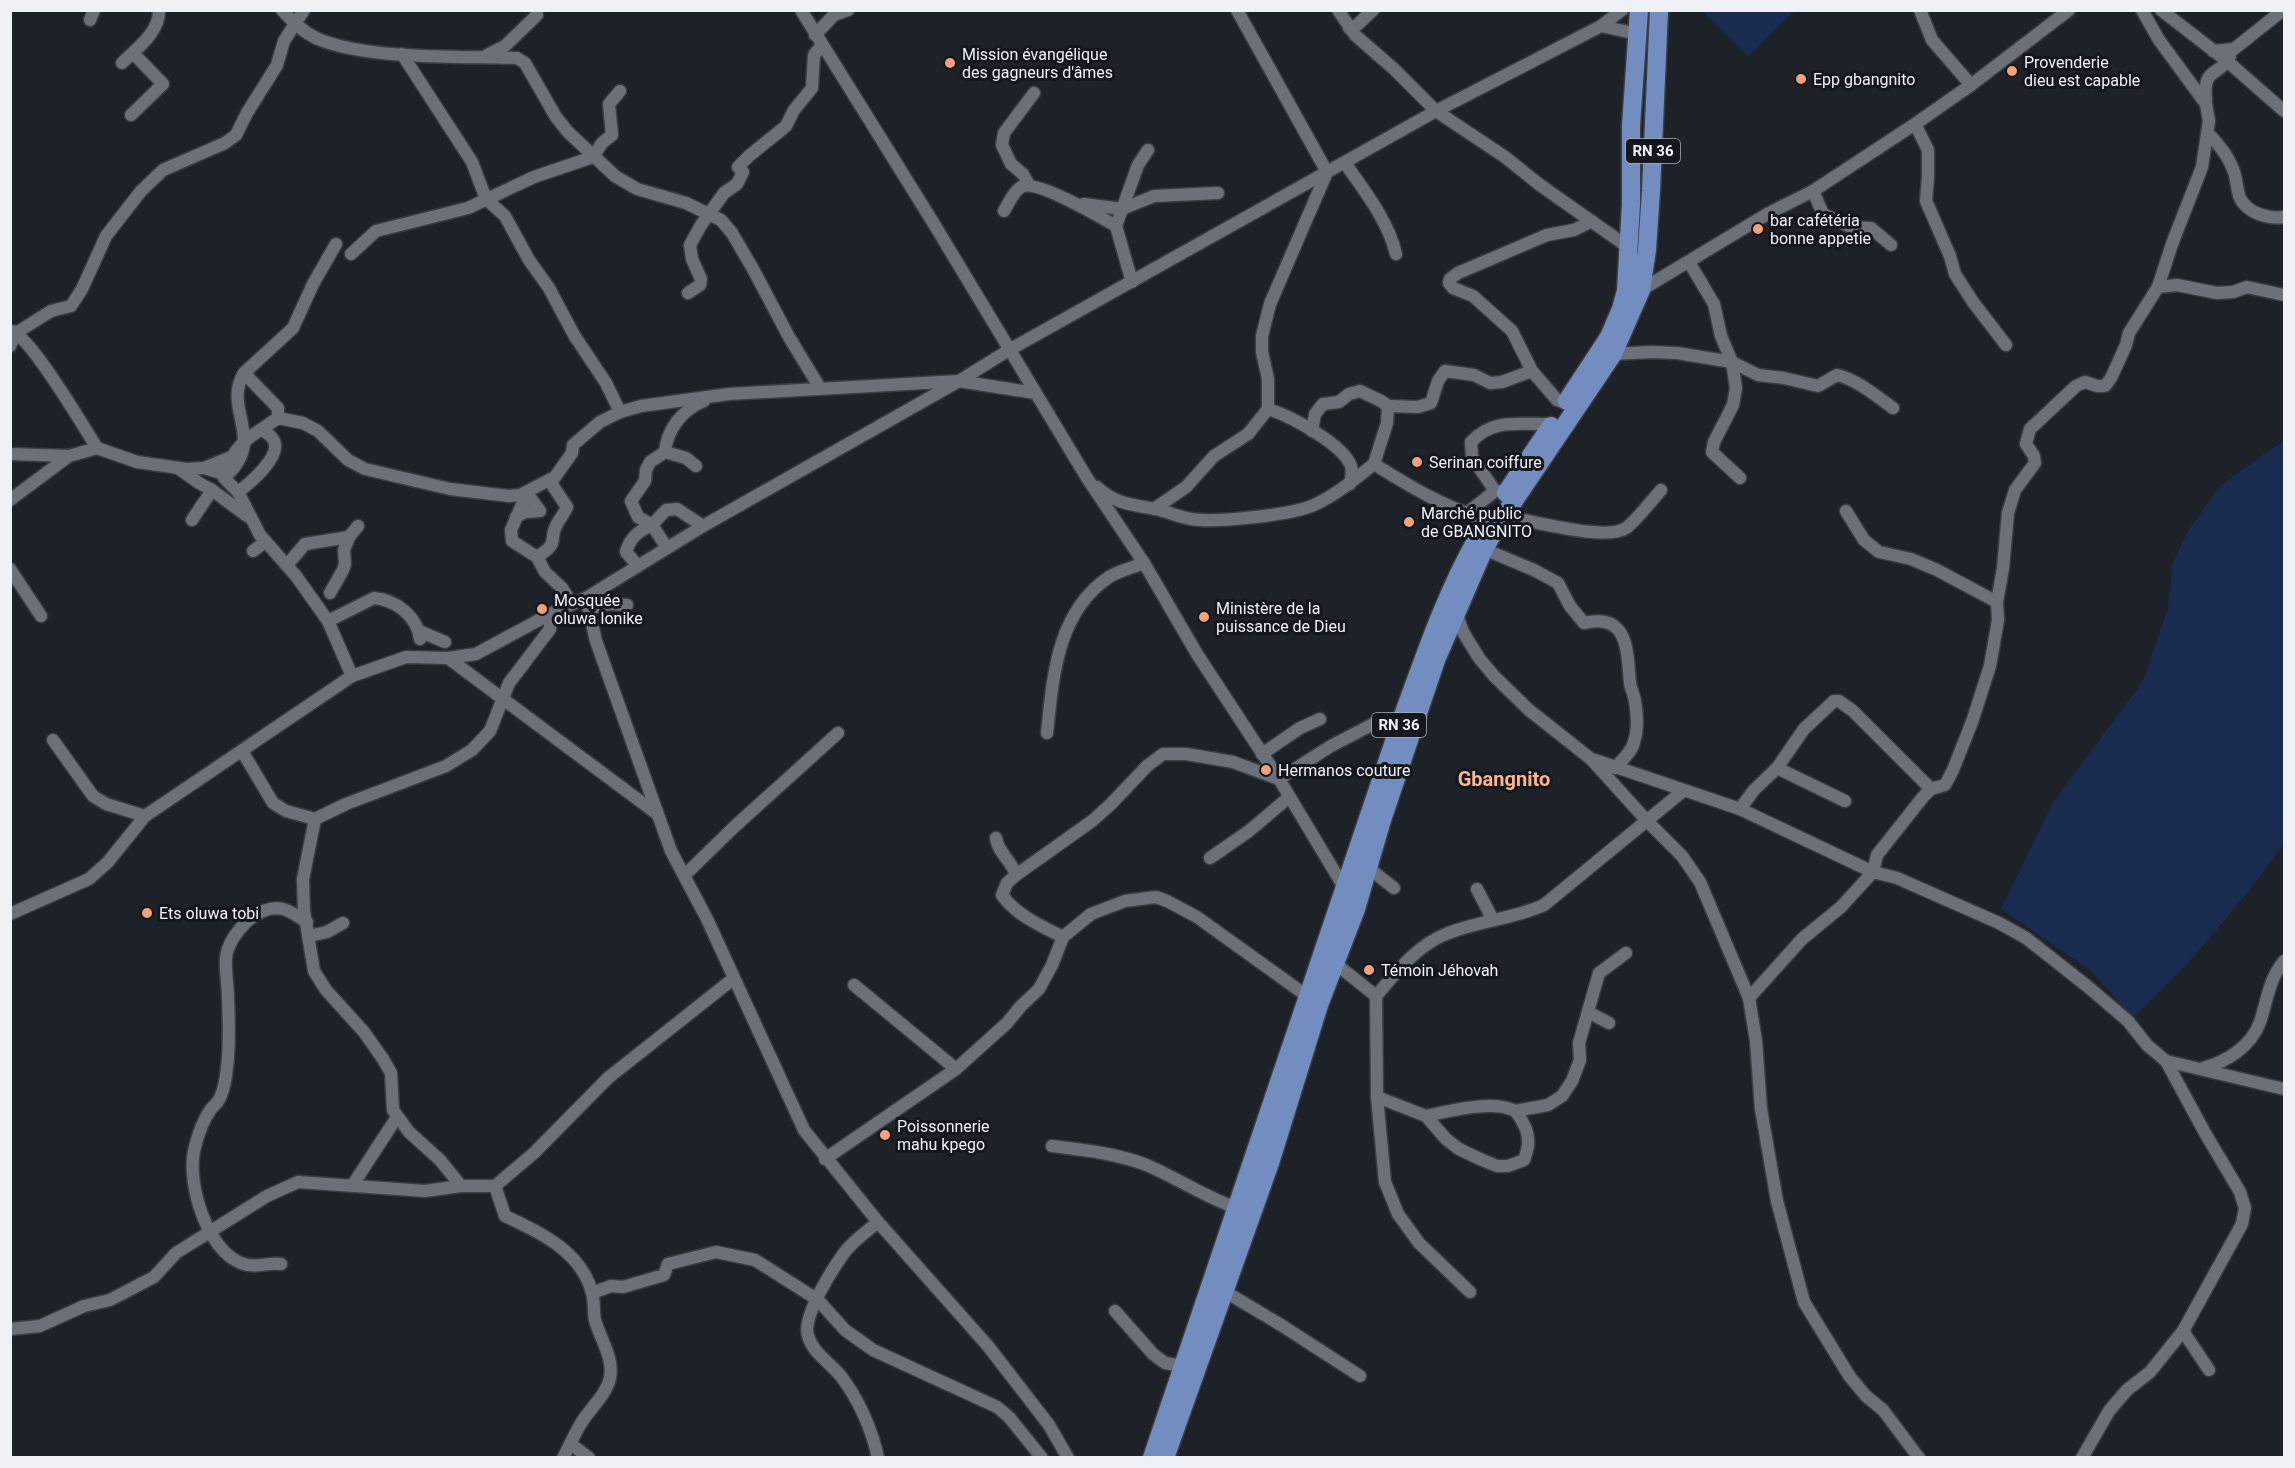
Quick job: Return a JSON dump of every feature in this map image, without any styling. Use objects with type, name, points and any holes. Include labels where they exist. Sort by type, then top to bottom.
[{"type":"main road","name":"RN 36","points":[[1165,1458],[1270,1163],[1319,1005],[1356,909],[1351,868],[1484,549],[1501,491],[1566,403],[1609,337],[1621,309],[1626,291],[1631,126],[1639,10]]},
{"type":"main road","name":"RN 36","points":[[1152,1458],[1307,996],[1435,627],[1461,567],[1613,354],[1641,290],[1647,250],[1651,191],[1659,10]]},
{"type":"street","points":[[122,63],[153,30],[159,10]]},
{"type":"street","points":[[282,10],[295,25],[318,39],[338,44],[402,54],[517,58],[525,63],[556,117],[568,132],[615,176],[637,189],[675,199],[708,214],[720,220],[732,233],[820,388]]},
{"type":"street","points":[[10,346],[13,332],[51,311],[71,306],[82,289],[106,236],[141,191],[163,170],[225,143],[236,135],[277,65],[284,41],[304,10]]},
{"type":"street","points":[[801,10],[934,224],[1087,478],[1144,563],[1197,654],[1279,779],[1288,798],[1351,868],[1394,888]]},
{"type":"street","points":[[688,293],[700,285],[701,279],[692,259],[690,244],[724,193],[736,184],[743,172],[738,167],[786,126],[794,110],[807,96],[812,88],[814,55],[818,40],[834,15],[848,10]]},
{"type":"street","points":[[1237,10],[1327,172]]},
{"type":"street","points":[[1338,10],[1349,28],[1436,111],[1505,157],[1540,185],[1628,247]]},
{"type":"street","points":[[1349,28],[1357,25],[1373,10]]},
{"type":"street","points":[[588,604],[638,566],[703,526],[959,381],[1009,350],[1436,111],[1601,26],[1622,10]]},
{"type":"street","points":[[1920,10],[1932,40],[1971,85]]},
{"type":"street","points":[[1641,290],[1769,213],[1813,191],[1971,85],[2068,10]]},
{"type":"street","points":[[2142,10],[2159,40],[2206,104]]},
{"type":"street","points":[[2162,10],[2213,51],[2229,56],[2284,111]]},
{"type":"street","points":[[1749,998],[1802,939],[1841,907],[1874,872],[1877,855],[1910,811],[1931,789],[1945,785],[1985,687],[1998,620],[1997,602],[2008,513],[2015,490],[2035,463],[2034,456],[2026,444],[2030,429],[2076,386],[2085,382],[2105,386],[2111,378],[2129,333],[2158,287],[2202,167],[2209,121],[2204,87],[2208,76],[2283,10]]},
{"type":"street","points":[[483,57],[505,46],[537,15]]},
{"type":"street","points":[[1601,26],[1638,34]]},
{"type":"street","points":[[131,115],[163,84],[133,52]]},
{"type":"street","points":[[402,54],[472,162],[486,199],[505,216],[529,260],[549,288],[574,335],[601,375],[620,412]]},
{"type":"street","points":[[351,254],[376,231],[468,208],[534,177],[593,157],[602,143],[612,135],[609,104],[620,91]]},
{"type":"street","points":[[1029,185],[1023,174],[1011,164],[1002,145],[1005,133],[1035,93]]},
{"type":"street","points":[[1915,124],[1928,150],[1926,201],[1950,256],[1955,274],[2006,345]]},
{"type":"street","points":[[2208,133],[2226,154],[2233,168],[2240,198],[2246,206],[2260,215],[2284,217]]},
{"type":"street","points":[[1132,282],[1116,226],[1137,165],[1149,150]]},
{"type":"street","points":[[1345,163],[1384,222],[1393,239],[1396,254]]},
{"type":"street","points":[[1154,509],[1186,487],[1214,456],[1248,434],[1268,409],[1268,380],[1262,352],[1262,336],[1270,304],[1327,172]]},
{"type":"street","points":[[1004,211],[1014,193],[1029,185],[1075,202],[1116,226]]},
{"type":"street","points":[[1813,191],[1823,214],[1851,227],[1870,228],[1891,245]]},
{"type":"street","points":[[1075,202],[1122,209],[1154,196],[1218,193]]},
{"type":"street","points":[[1566,403],[1557,400],[1532,371],[1512,330],[1473,296],[1453,288],[1449,283],[1454,275],[1547,235],[1574,230],[1592,221]]},
{"type":"street","points":[[224,476],[235,468],[244,450],[238,393],[239,382],[244,373],[293,328],[313,284],[336,244]]},
{"type":"street","points":[[1689,262],[1714,304],[1721,336],[1732,362],[1736,388],[1733,405],[1714,442],[1712,452],[1740,478]]},
{"type":"street","points":[[2158,287],[2177,285],[2217,293],[2233,292],[2247,287],[2284,295]]},
{"type":"street","points":[[13,332],[30,348],[69,402],[97,448]]},
{"type":"street","points":[[1613,354],[1677,353],[1732,362],[1758,375],[1818,386],[1837,375],[1846,377],[1893,408]]},
{"type":"street","points":[[1312,430],[1315,414],[1323,404],[1339,402],[1349,394],[1360,391],[1388,406],[1418,407],[1431,403],[1438,381],[1445,371],[1474,375],[1490,383],[1502,382],[1532,371]]},
{"type":"street","points":[[244,373],[278,408],[278,418]]},
{"type":"street","points":[[224,476],[231,457],[244,439],[278,418],[303,423],[318,431],[348,460],[365,469],[450,489],[509,496],[526,493],[555,477],[572,453],[573,445],[600,422],[620,412],[663,403],[729,394],[959,381],[1035,393]]},
{"type":"street","points":[[665,452],[666,441],[680,416],[688,408],[729,394]]},
{"type":"street","points":[[663,403],[688,408]]},
{"type":"street","points":[[1087,478],[1106,496],[1124,504],[1192,519],[1231,520],[1312,506],[1350,484],[1374,464],[1387,423],[1388,406]]},
{"type":"street","points":[[1268,409],[1285,414],[1312,430],[1347,456],[1353,469],[1350,484]]},
{"type":"street","points":[[1466,514],[1501,491],[1472,457],[1472,442],[1481,432],[1495,426],[1514,423],[1552,424]]},
{"type":"street","points":[[238,492],[263,470],[274,454],[276,445],[273,438],[262,429]]},
{"type":"street","points":[[10,454],[69,456],[97,448],[137,462],[177,468],[204,468],[224,476],[238,492],[248,516],[265,542],[287,565],[328,621],[352,676]]},
{"type":"street","points":[[668,548],[652,525],[638,517],[631,501],[645,482],[646,470],[650,462],[665,452],[686,458],[696,466]]},
{"type":"street","points":[[10,500],[69,456]]},
{"type":"street","points":[[204,468],[231,457]]},
{"type":"street","points":[[1374,464],[1406,484],[1466,514],[1493,522],[1506,517],[1549,527],[1613,533],[1626,528],[1661,490]]},
{"type":"street","points":[[177,468],[248,516]]},
{"type":"street","points":[[537,557],[550,548],[554,541],[556,525],[567,507],[549,480]]},
{"type":"street","points":[[192,520],[212,490]]},
{"type":"street","points":[[526,493],[511,530],[512,542],[537,557],[545,572],[562,588],[572,603]]},
{"type":"street","points":[[516,517],[525,512],[540,511],[526,493]]},
{"type":"street","points":[[638,566],[627,552],[629,542],[641,530],[652,525],[666,510],[677,509],[703,526]]},
{"type":"street","points":[[1846,512],[1864,540],[1879,552],[1911,559],[1929,566],[1997,602]]},
{"type":"street","points":[[330,593],[343,570],[344,550],[349,537],[358,526]]},
{"type":"street","points":[[287,565],[305,544],[349,537]]},
{"type":"street","points":[[253,552],[265,542]]},
{"type":"street","points":[[1484,549],[1558,583],[1570,606],[1584,623],[1597,620],[1611,624],[1622,634],[1629,653],[1630,685],[1635,700],[1636,734],[1634,745],[1615,768]]},
{"type":"street","points":[[1047,733],[1057,657],[1078,607],[1091,591],[1111,576],[1144,563]]},
{"type":"street","points":[[10,569],[41,616]]},
{"type":"street","points":[[328,621],[374,598],[400,607],[410,616],[420,635],[445,642]]},
{"type":"street","points":[[10,914],[89,879],[108,862],[145,816],[352,676],[406,657],[448,658],[476,654],[572,603],[627,605]]},
{"type":"street","points":[[588,604],[596,641],[671,851],[685,875],[804,1130],[825,1159],[878,1222],[988,1346],[1049,1425],[1068,1458]]},
{"type":"street","points":[[1456,612],[1463,632],[1479,658],[1494,676],[1529,710],[1592,759],[1682,856],[1700,882],[1749,998],[1756,1041],[1761,1109],[1777,1201],[1804,1302],[1850,1377],[1866,1396],[1883,1410],[1919,1458]]},
{"type":"street","points":[[242,751],[273,803],[286,811],[315,819],[346,804],[446,766],[472,750],[490,730],[509,683],[550,629],[550,614]]},
{"type":"street","points":[[448,658],[657,813]]},
{"type":"street","points":[[1740,809],[1754,790],[1777,768],[1811,722],[1834,701],[1839,701],[1853,711],[1931,789]]},
{"type":"street","points":[[1262,754],[1300,728],[1320,719]]},
{"type":"street","points":[[1279,779],[1331,746],[1377,722],[1401,721]]},
{"type":"street","points":[[685,875],[838,733]]},
{"type":"street","points":[[52,741],[93,796],[106,804],[145,816]]},
{"type":"street","points":[[1063,937],[1029,920],[1007,902],[1002,891],[1016,874],[1092,821],[1147,766],[1163,754],[1186,754],[1233,762],[1279,779]]},
{"type":"street","points":[[1592,759],[1740,809],[1874,872],[1897,878],[1999,923],[2026,938],[2087,986],[2128,1021],[2147,1045],[2166,1060],[2205,1133],[2240,1191],[2246,1208],[2242,1224],[2183,1331],[2150,1372],[2127,1390],[2109,1411],[2082,1458]]},
{"type":"street","points":[[1777,768],[1845,801]]},
{"type":"street","points":[[1470,1292],[1419,1243],[1398,1214],[1385,1182],[1377,1097],[1376,996],[1405,963],[1426,945],[1446,934],[1527,913],[1544,905],[1683,791]]},
{"type":"street","points":[[1210,858],[1249,831],[1288,798]]},
{"type":"street","points":[[315,819],[303,879],[304,911],[314,971],[326,990],[364,1032],[391,1073],[393,1110],[397,1117],[409,1132],[440,1160],[461,1186]]},
{"type":"street","points":[[996,838],[997,847],[1016,874]]},
{"type":"street","points":[[1477,889],[1493,921]]},
{"type":"street","points":[[825,1159],[956,1069],[1007,1023],[1039,989],[1063,937],[1091,914],[1125,901],[1156,897],[1197,917],[1307,996]]},
{"type":"street","points":[[281,1264],[272,1263],[255,1268],[239,1263],[228,1255],[210,1232],[198,1204],[193,1180],[193,1152],[206,1118],[218,1102],[225,1083],[228,1031],[226,959],[228,945],[244,923],[261,911],[282,909],[307,922]]},
{"type":"street","points":[[309,936],[327,932],[343,923]]},
{"type":"street","points":[[1426,1116],[1474,1107],[1504,1107],[1515,1111],[1548,1105],[1562,1096],[1572,1081],[1580,1060],[1579,1043],[1599,973],[1626,953]]},
{"type":"street","points":[[2202,1069],[2222,1063],[2244,1047],[2259,1026],[2272,982],[2284,961]]},
{"type":"street","points":[[1336,964],[1376,996]]},
{"type":"street","points":[[10,1329],[40,1326],[84,1306],[110,1300],[154,1277],[176,1253],[267,1196],[298,1182],[426,1191],[461,1186],[495,1186],[534,1153],[608,1078],[733,979]]},
{"type":"street","points":[[854,985],[956,1069]]},
{"type":"street","points":[[1588,1012],[1609,1023]]},
{"type":"street","points":[[2166,1060],[2284,1089]]},
{"type":"street","points":[[1377,1097],[1426,1116],[1446,1139],[1459,1149],[1497,1166],[1508,1166],[1524,1160],[1528,1149],[1528,1136],[1524,1123],[1515,1111]]},
{"type":"street","points":[[352,1186],[397,1117]]},
{"type":"street","points":[[1052,1146],[1120,1156],[1210,1198],[1237,1208]]},
{"type":"street","points":[[495,1186],[506,1216],[536,1230],[565,1251],[582,1269],[592,1293],[595,1320],[610,1361],[609,1379],[604,1391],[580,1425],[563,1458]]},
{"type":"street","points":[[878,1222],[845,1252],[810,1312],[807,1334],[813,1347],[840,1375],[864,1416],[878,1458]]},
{"type":"street","points":[[592,1293],[611,1286],[623,1287],[664,1275],[668,1264],[716,1252],[755,1260],[818,1300],[845,1330],[873,1350],[996,1407],[1009,1417],[1042,1458]]},
{"type":"street","points":[[1224,1291],[1359,1377]]},
{"type":"street","points":[[1115,1311],[1154,1354],[1165,1363],[1182,1366]]},
{"type":"street","points":[[2183,1331],[2209,1370]]},
{"type":"street","points":[[571,1444],[589,1458]]},
{"type":"shaded area","points":[[1702,11],[1795,11],[1748,57]]},
{"type":"shaded area","points":[[2284,440],[2284,844],[2245,896],[2189,962],[2133,1018],[2090,970],[2001,909],[2054,801],[2143,681],[2168,607],[2172,566],[2187,532],[2220,486]]},
{"type":"place","name":"Mission évangélique des gagneurs d'âmes","points":[[950,63]]},
{"type":"place","name":"Provenderie dieu est capable","points":[[2012,71]]},
{"type":"place","name":"Epp gbangnito","points":[[1801,79]]},
{"type":"place","name":"bar cafétéria bonne appetie","points":[[1758,229]]},
{"type":"place","name":"Serinan coiffure","points":[[1417,462]]},
{"type":"place","name":"Marché public de GBANGNITO","points":[[1409,522]]},
{"type":"place","name":"Mosquée oluwa lonike","points":[[542,609]]},
{"type":"place","name":"Ministère de la puissance de Dieu","points":[[1204,617]]},
{"type":"place","name":"Hermanos couture","points":[[1266,770]]},
{"type":"place","name":"Ets oluwa tobi","points":[[147,913]]},
{"type":"place","name":"Témoin Jéhovah","points":[[1369,970]]},
{"type":"place","name":"Poissonnerie mahu kpego","points":[[885,1135]]},
{"type":"district","name":"Gbangnito","points":[[1504,779]]}]
